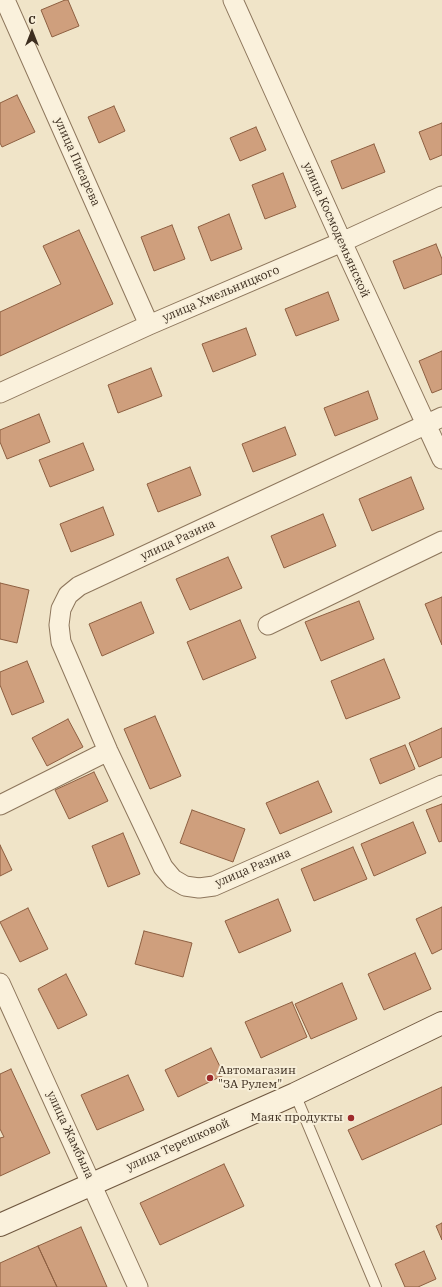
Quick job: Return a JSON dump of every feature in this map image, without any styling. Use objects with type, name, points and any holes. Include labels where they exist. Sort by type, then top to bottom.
[{"type":"main road","name":"улица Терешковой","points":[[0,1225],[295,1094],[442,1023]]},
{"type":"street","name":"улица Писарева","points":[[4,0],[149,325]]},
{"type":"street","name":"улица Космодемьянской","points":[[233,0],[342,242],[434,421],[442,459]]},
{"type":"street","name":"улица Хмельницкого","points":[[0,393],[149,325],[342,242],[442,196]]},
{"type":"street","name":"улица Разина","points":[[434,421],[79,586],[68,595],[61,609],[59,625],[61,642],[108,751],[163,867],[172,879],[185,886],[199,888],[214,886],[442,785]]},
{"type":"street","points":[[268,625],[442,541]]},
{"type":"street","points":[[0,805],[108,751]]},
{"type":"street","name":"улица Жамбыла","points":[[0,983],[138,1287]]},
{"type":"lane","points":[[295,1094],[376,1287]]},
{"type":"building","points":[[68,0],[79,26],[52,37],[41,10]]},
{"type":"building","points":[[17,95],[35,132],[2,147],[0,143],[0,103]]},
{"type":"building","points":[[114,106],[125,131],[99,143],[88,117]]},
{"type":"building","points":[[442,123],[442,155],[430,160],[419,132]]},
{"type":"building","points":[[256,127],[266,150],[240,161],[230,138]]},
{"type":"building","points":[[374,144],[385,172],[342,189],[331,161]]},
{"type":"building","points":[[283,173],[296,207],[265,219],[252,185]]},
{"type":"building","points":[[229,214],[242,249],[211,261],[198,227]]},
{"type":"building","points":[[172,225],[185,259],[154,271],[141,237]]},
{"type":"building","points":[[79,230],[113,304],[0,356],[0,312],[61,284],[43,246]]},
{"type":"building","points":[[436,244],[442,259],[442,274],[404,289],[393,261]]},
{"type":"building","points":[[328,292],[339,320],[296,336],[285,309]]},
{"type":"building","points":[[246,328],[256,355],[213,372],[202,344]]},
{"type":"building","points":[[442,351],[442,389],[432,393],[419,361]]},
{"type":"building","points":[[151,368],[162,396],[118,413],[108,385]]},
{"type":"building","points":[[368,391],[378,419],[335,436],[324,408]]},
{"type":"building","points":[[39,414],[50,442],[7,459],[0,442],[0,430]]},
{"type":"building","points":[[285,427],[296,455],[253,472],[242,444]]},
{"type":"building","points":[[83,443],[94,470],[50,487],[39,460]]},
{"type":"building","points":[[190,467],[201,495],[158,512],[147,484]]},
{"type":"building","points":[[411,477],[424,509],[372,531],[359,499]]},
{"type":"building","points":[[103,507],[114,535],[71,552],[60,524]]},
{"type":"building","points":[[323,514],[336,546],[284,568],[271,536]]},
{"type":"building","points":[[228,557],[242,588],[190,610],[176,579]]},
{"type":"building","points":[[0,583],[29,590],[17,643],[0,639]]},
{"type":"building","points":[[442,597],[442,645],[425,604]]},
{"type":"building","points":[[359,601],[374,639],[321,661],[305,622]]},
{"type":"building","points":[[141,602],[154,633],[102,656],[89,624]]},
{"type":"building","points":[[240,620],[256,658],[203,680],[187,642]]},
{"type":"building","points":[[384,659],[400,698],[346,719],[331,681]]},
{"type":"building","points":[[27,661],[44,702],[12,715],[0,685],[0,672]]},
{"type":"building","points":[[155,716],[181,776],[150,789],[124,729]]},
{"type":"building","points":[[68,719],[83,747],[47,766],[32,738]]},
{"type":"building","points":[[442,728],[442,757],[419,767],[409,743]]},
{"type":"building","points":[[405,745],[415,769],[380,784],[370,759]]},
{"type":"building","points":[[94,772],[108,801],[69,819],[55,790]]},
{"type":"building","points":[[318,781],[332,812],[280,834],[266,803]]},
{"type":"building","points":[[442,804],[442,841],[439,842],[426,810]]},
{"type":"building","points":[[192,810],[245,829],[233,862],[180,843]]},
{"type":"building","points":[[413,822],[426,853],[374,876],[361,844]]},
{"type":"building","points":[[123,833],[140,874],[108,887],[92,846]]},
{"type":"building","points":[[0,845],[12,870],[0,876]]},
{"type":"building","points":[[353,847],[367,879],[314,901],[301,869]]},
{"type":"building","points":[[278,899],[291,931],[239,953],[225,921]]},
{"type":"building","points":[[442,907],[442,949],[432,954],[416,919]]},
{"type":"building","points":[[28,908],[48,949],[20,962],[0,922]]},
{"type":"building","points":[[144,931],[192,943],[183,977],[135,964]]},
{"type":"building","points":[[415,953],[431,989],[384,1010],[368,974]]},
{"type":"building","points":[[66,974],[87,1015],[58,1029],[38,989]]},
{"type":"building","points":[[342,983],[357,1019],[311,1039],[295,1004]]},
{"type":"building","points":[[292,1002],[307,1037],[261,1058],[245,1022]]},
{"type":"building","points":[[211,1048],[224,1075],[178,1097],[165,1070]]},
{"type":"building","points":[[11,1069],[50,1153],[0,1176],[0,1138],[4,1137],[0,1129],[0,1074]]},
{"type":"building","points":[[128,1075],[144,1110],[97,1130],[81,1095]]},
{"type":"building","points":[[442,1087],[442,1124],[362,1160],[348,1130]]},
{"type":"building","points":[[224,1164],[244,1206],[160,1245],[140,1203]]},
{"type":"building","points":[[442,1223],[442,1240],[436,1226]]},
{"type":"building","points":[[81,1227],[107,1287],[57,1287],[38,1246]]},
{"type":"building","points":[[38,1246],[57,1287],[0,1287],[0,1263]]},
{"type":"building","points":[[424,1251],[436,1279],[418,1287],[405,1287],[395,1264]]},
{"type":"place","name":"Автомагазин \"ЗА Рулем\"","points":[[210,1078]]},
{"type":"place","name":"Маяк продукты","points":[[351,1118]]}]
